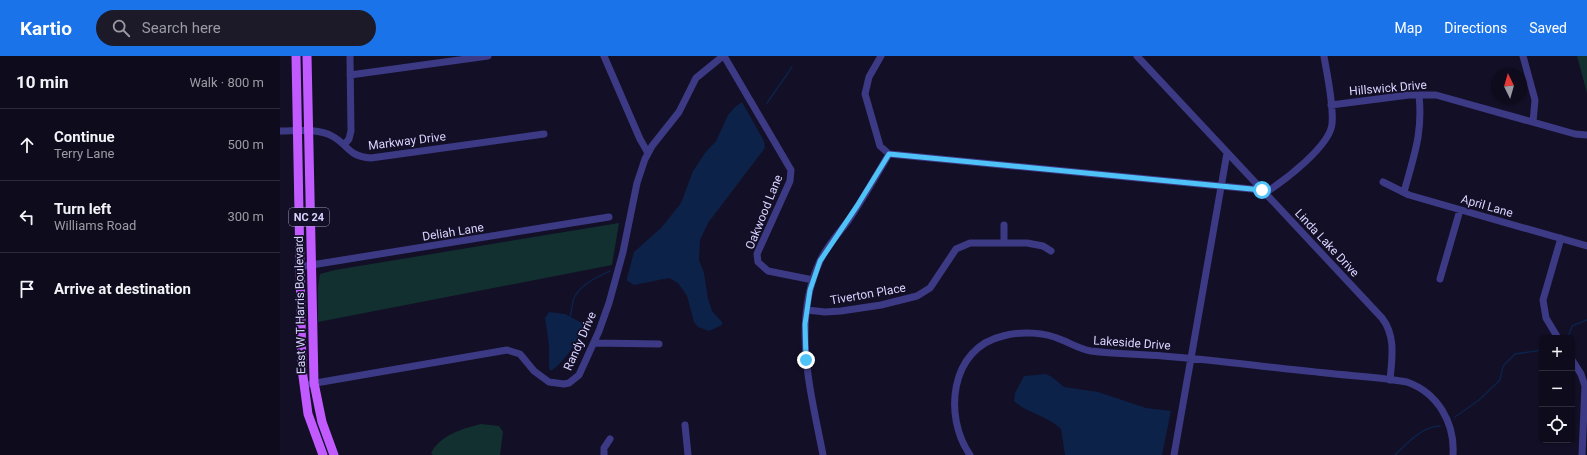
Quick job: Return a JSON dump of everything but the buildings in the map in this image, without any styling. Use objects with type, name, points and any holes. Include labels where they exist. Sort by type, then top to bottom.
[{"type":"main road","name":"East W T Harris Boulevard","points":[[296,56],[299,267],[303,385],[308,414],[321,452]]},
{"type":"main road","name":"East W T Harris Boulevard","points":[[307,56],[310,266],[314,383],[322,422],[334,455]]},
{"type":"street","points":[[344,145],[351,131],[350,56]]},
{"type":"street","points":[[350,75],[488,56]]},
{"type":"street","points":[[604,56],[640,139],[648,152]]},
{"type":"street","name":"Randy Drive","points":[[303,385],[507,350],[520,354],[534,371],[546,380],[564,384],[569,383],[579,375],[594,343],[616,277],[637,183],[648,152],[679,112],[696,78],[723,56]]},
{"type":"street","name":"Oakwood Lane","points":[[723,56],[791,170],[790,181],[757,254],[758,262],[768,271],[813,280]]},
{"type":"street","points":[[881,56],[869,77],[865,94],[880,146],[889,154],[1221,186],[1264,192],[1281,182],[1324,142],[1332,124],[1331,105],[1324,56]]},
{"type":"street","name":"Linda Lake Drive","points":[[1137,56],[1386,324],[1392,342],[1390,380]]},
{"type":"street","points":[[1523,56],[1535,100],[1533,122]]},
{"type":"street","points":[[1404,192],[1420,134],[1420,95]]},
{"type":"street","name":"Hillswick Drive","points":[[1331,105],[1420,95],[1450,98],[1575,134],[1587,135]]},
{"type":"street","name":"Markway Drive","points":[[280,131],[308,131],[328,134],[357,156],[375,158],[544,134]]},
{"type":"street","points":[[1174,455],[1227,153]]},
{"type":"street","points":[[823,455],[804,344],[807,310],[813,280],[825,251],[854,211],[889,154]]},
{"type":"street","name":"April Lane","points":[[1383,182],[1404,192],[1460,210],[1587,246]]},
{"type":"street","points":[[1440,279],[1460,210]]},
{"type":"street","name":"Deliah Lane","points":[[299,267],[609,217]]},
{"type":"street","points":[[1004,225],[1004,243]]},
{"type":"street","points":[[1556,335],[1546,318],[1543,300],[1561,238]]},
{"type":"street","name":"Tiverton Place","points":[[807,310],[841,312],[881,305],[917,296],[930,288],[952,253],[961,246],[970,243],[1036,244],[1051,251]]},
{"type":"street","name":"Lakeside Drive","points":[[970,455],[964,445],[958,428],[954,402],[955,385],[967,359],[977,348],[991,340],[1014,334],[1039,334],[1051,336],[1092,351],[1191,359],[1390,380]]},
{"type":"street","points":[[594,343],[660,344]]},
{"type":"street","points":[[1575,365],[1585,380],[1582,455]]},
{"type":"street","points":[[1390,380],[1415,385],[1427,392],[1436,401],[1449,425],[1453,444],[1453,455]]},
{"type":"street","points":[[685,425],[688,455]]},
{"type":"street","points":[[604,455],[604,448],[610,439]]},
{"type":"green space","points":[[1577,56],[1587,56],[1587,93]]},
{"type":"green space","points":[[619,223],[612,265],[318,322],[318,286],[320,274],[335,270]]},
{"type":"green space","points":[[481,424],[499,426],[503,432],[500,455],[433,455],[431,453],[446,437],[466,428]]},
{"type":"water","points":[[742,102],[764,141],[765,148],[708,223],[700,240],[699,260],[704,273],[708,299],[712,311],[722,322],[722,325],[709,331],[698,327],[694,322],[687,296],[678,283],[669,278],[634,285],[627,281],[627,278],[634,252],[661,228],[681,203],[693,171],[705,153],[716,141],[728,115]]},
{"type":"water","points":[[549,312],[565,314],[584,324],[576,343],[561,362],[551,371],[549,368],[549,345],[545,318]]},
{"type":"water","points":[[1046,374],[1064,387],[1098,392],[1146,408],[1171,411],[1162,455],[1065,455],[1061,429],[1050,421],[1025,409],[1014,401],[1015,393],[1024,376]]},
{"type":"waterway","points":[[767,103],[792,67]]},
{"type":"waterway","points":[[570,317],[574,298],[577,293],[585,285],[610,271]]},
{"type":"waterway","points":[[1569,335],[1572,326],[1587,320]]},
{"type":"waterway","points":[[1455,417],[1479,400],[1500,380],[1503,366],[1515,354],[1539,350]]},
{"type":"waterway","points":[[1395,455],[1421,432],[1440,426]]},
{"type":"route","points":[[806,360],[804,344],[805,324],[810,290],[820,261],[825,251],[848,221],[889,154],[1262,190]]}]
